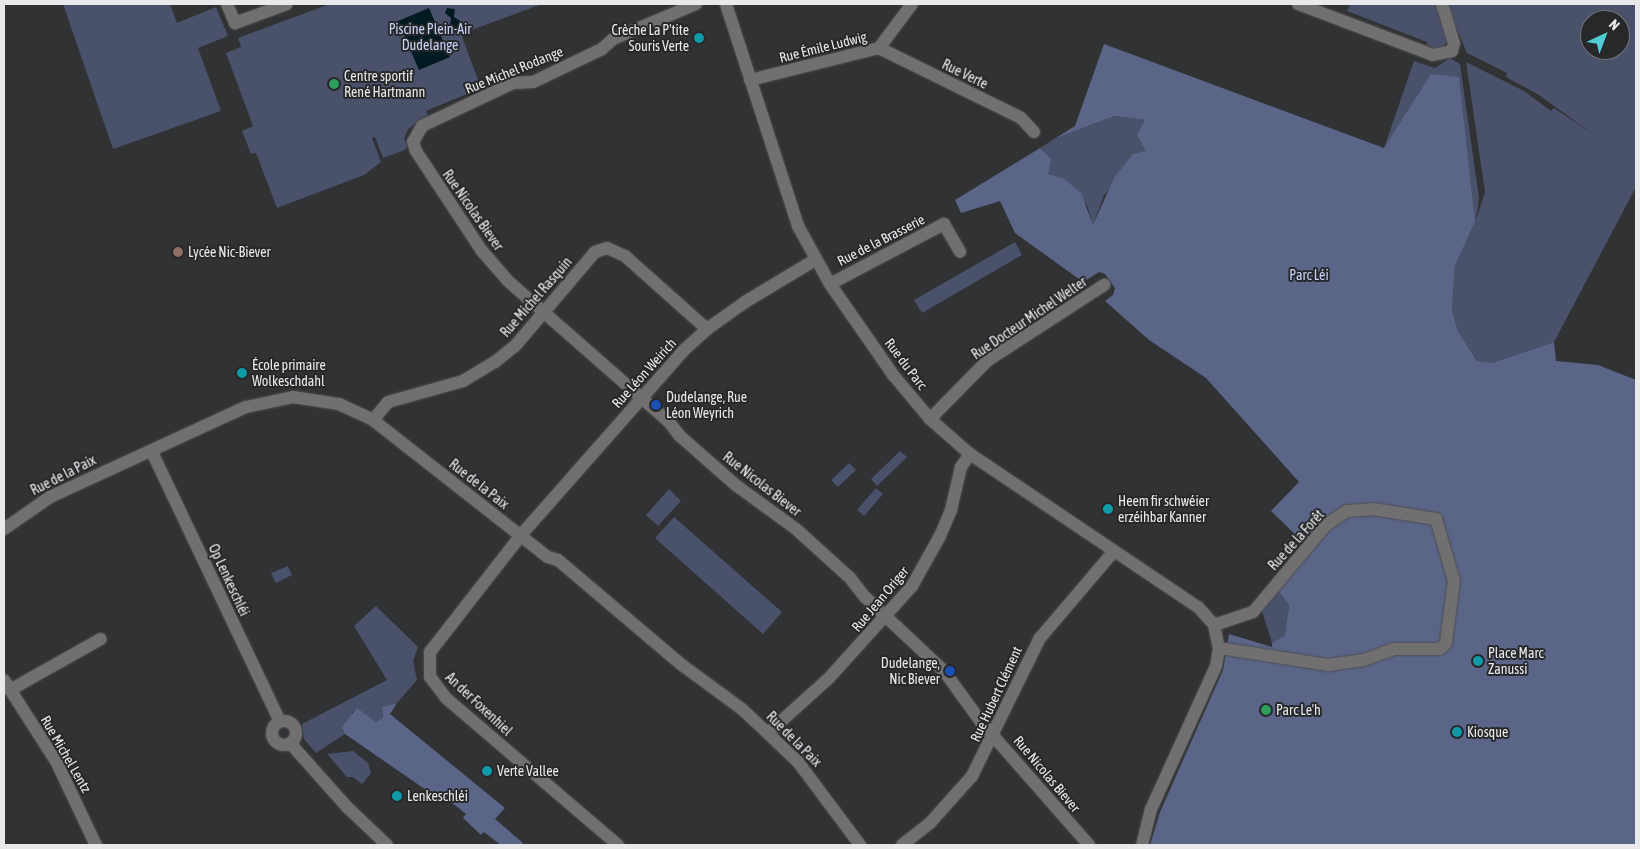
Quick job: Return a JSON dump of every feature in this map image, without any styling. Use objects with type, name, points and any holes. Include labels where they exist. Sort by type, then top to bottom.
[{"type":"street","points":[[227,4],[235,24],[288,4]]},
{"type":"street","name":"Rue Michel Rodange","points":[[416,151],[413,142],[422,126],[513,83],[533,82],[602,50],[613,39],[696,4]]},
{"type":"street","name":"Rue du Parc","points":[[726,4],[780,178],[815,260],[894,376],[930,419],[970,454],[1198,607],[1214,625]]},
{"type":"street","name":"Rue Émile Ludwig","points":[[750,80],[879,48],[912,4]]},
{"type":"street","points":[[1298,4],[1433,55],[1452,51],[1452,33],[1442,4]]},
{"type":"street","name":"Rue Verte","points":[[879,48],[1021,118],[1034,132]]},
{"type":"street","name":"Rue Nicolas Biever","points":[[416,151],[482,251],[543,313],[737,486],[796,529],[850,578],[887,618],[944,671],[994,736],[1089,845]]},
{"type":"street","name":"Rue de la Brasserie","points":[[830,284],[944,224],[960,252]]},
{"type":"street","name":"Rue Michel Rasquin","points":[[373,420],[388,402],[463,381],[495,362],[515,346],[595,252],[607,248],[625,256],[707,329]]},
{"type":"street","name":"Rue Léon Weirich","points":[[521,535],[640,398],[707,329],[815,260]]},
{"type":"street","name":"Rue Docteur Michel Welter","points":[[930,419],[987,361],[1104,286]]},
{"type":"street","name":"Rue de la Paix","points":[[4,529],[50,497],[133,456],[152,452],[246,408],[273,400],[312,398],[339,404],[373,420],[598,592],[682,665],[768,733],[821,789],[860,845]]},
{"type":"street","name":"Op Lenkeschléi","points":[[152,452],[280,722],[287,721],[295,728],[295,738],[290,743]]},
{"type":"street","name":"Rue Jean Origer","points":[[768,733],[829,678],[887,618],[927,563],[951,510],[961,467],[970,454]]},
{"type":"street","name":"Rue de la Forêt","points":[[1214,625],[1253,612],[1326,525],[1347,512],[1373,509],[1436,519],[1454,581],[1446,643],[1440,649],[1394,649],[1364,660],[1328,665],[1219,648]]},
{"type":"street","name":"An der Foxenhiel","points":[[521,535],[468,607],[433,644],[428,660],[430,677],[446,698],[618,845]]},
{"type":"street","name":"Rue Hubert Clément","points":[[902,845],[948,805],[972,776],[994,736],[1040,638],[1114,551]]},
{"type":"street","points":[[1142,845],[1151,809],[1216,666],[1219,648],[1214,625]]},
{"type":"street","points":[[7,685],[101,639]]},
{"type":"street","name":"Rue Michel Lentz","points":[[7,685],[57,763],[96,845]]},
{"type":"street","points":[[280,722],[272,730],[273,738],[283,745],[290,743],[347,807],[387,845]]},
{"type":"green space","points":[[63,4],[170,4],[177,23],[216,7],[228,36],[198,48],[221,111],[113,149]]},
{"type":"green space","name":"Piscine Plein-Air Dudelange","points":[[330,4],[542,4],[461,34],[481,88],[426,111],[428,116],[409,128],[404,138],[407,146],[405,150],[383,158],[375,137],[372,138],[381,162],[364,175],[277,208],[256,153],[251,154],[242,131],[253,126],[226,53],[241,47],[238,38]]},
{"type":"green space","points":[[1350,4],[1438,4],[1448,38],[1445,45],[1436,49],[1427,45],[1427,42],[1347,11]]},
{"type":"green space","points":[[1446,4],[1636,4],[1636,187],[1554,342],[1492,363],[1477,361],[1458,331],[1452,310],[1455,266],[1475,222],[1384,148],[1414,61],[1435,68],[1450,58],[1460,64],[1479,198],[1476,220],[1485,192],[1466,62],[1524,91],[1551,111],[1554,108],[1594,135],[1539,95],[1506,77],[1507,73],[1467,53]]},
{"type":"green space","name":"Parc Léi","points":[[1104,44],[1384,148],[1431,74],[1459,77],[1475,222],[1455,266],[1452,310],[1458,331],[1477,361],[1492,363],[1554,342],[1556,361],[1598,365],[1636,380],[1636,845],[1150,845],[1160,812],[1223,670],[1229,634],[1272,647],[1272,643],[1285,635],[1289,605],[1274,586],[1307,546],[1271,511],[1299,482],[1206,378],[1149,340],[1105,301],[1113,295],[1115,288],[1105,274],[1099,272],[1083,282],[1015,233],[1000,201],[961,213],[955,200],[1040,148],[1051,159],[1048,174],[1063,178],[1081,193],[1093,225],[1114,178],[1133,154],[1146,151],[1137,135],[1145,120],[1115,116],[1054,139],[1075,126]]},
{"type":"green space","points":[[1115,116],[1146,120],[1146,151],[1104,195],[1093,226],[1087,205],[1063,178],[1048,174],[1040,148],[1054,139]]},
{"type":"green space","points":[[1015,242],[1022,255],[922,313],[914,300]]},
{"type":"green space","points":[[900,451],[907,457],[877,486],[871,479]]},
{"type":"green space","points":[[849,463],[856,470],[838,487],[831,480]]},
{"type":"green space","points":[[876,488],[883,494],[864,516],[857,510]]},
{"type":"green space","points":[[669,489],[681,501],[658,526],[646,515]]},
{"type":"green space","points":[[674,517],[782,612],[763,634],[655,538]]},
{"type":"green space","points":[[288,566],[292,575],[276,583],[271,573]]},
{"type":"green space","points":[[1274,586],[1289,605],[1285,635],[1272,643],[1262,611]]},
{"type":"green space","points":[[376,606],[418,647],[413,661],[417,680],[397,703],[382,707],[383,718],[376,722],[353,711],[350,721],[343,727],[345,734],[316,753],[304,739],[302,724],[387,680],[354,626]]},
{"type":"green space","points":[[397,703],[390,714],[505,808],[495,819],[523,843],[521,845],[501,845],[484,832],[481,835],[463,818],[466,814],[445,797],[442,801],[345,734],[342,727],[357,708],[376,722],[383,718],[382,707]]},
{"type":"green space","points":[[353,751],[368,763],[371,773],[362,784],[353,777],[347,777],[327,754]]},
{"type":"shaded area","points":[[429,8],[450,57],[419,70],[398,21]]},
{"type":"shaded area","points":[[447,8],[455,9],[454,17],[460,21],[458,28],[450,25],[451,18],[445,13]]},
{"type":"place","name":"Crèche La P'tite Souris Verte","points":[[699,38]]},
{"type":"place","name":"Centre sportif René Hartmann","points":[[334,84]]},
{"type":"place","name":"Lycée Nic-Biever","points":[[178,252]]},
{"type":"place","name":"École primaire Wolkeschdahl","points":[[242,373]]},
{"type":"place","name":"Dudelange, Rue Léon Weyrich","points":[[656,405]]},
{"type":"place","name":"Heem fir schwéier erzéihbar Kanner","points":[[1108,509]]},
{"type":"place","name":"Place Marc Zanussi","points":[[1478,661]]},
{"type":"place","name":"Dudelange, Nic Biever","points":[[950,671]]},
{"type":"place","name":"Parc Le'h","points":[[1266,710]]},
{"type":"place","name":"Kiosque","points":[[1457,732]]},
{"type":"place","name":"Verte Vallee","points":[[487,771]]},
{"type":"place","name":"Lenkeschléi","points":[[397,796]]}]
